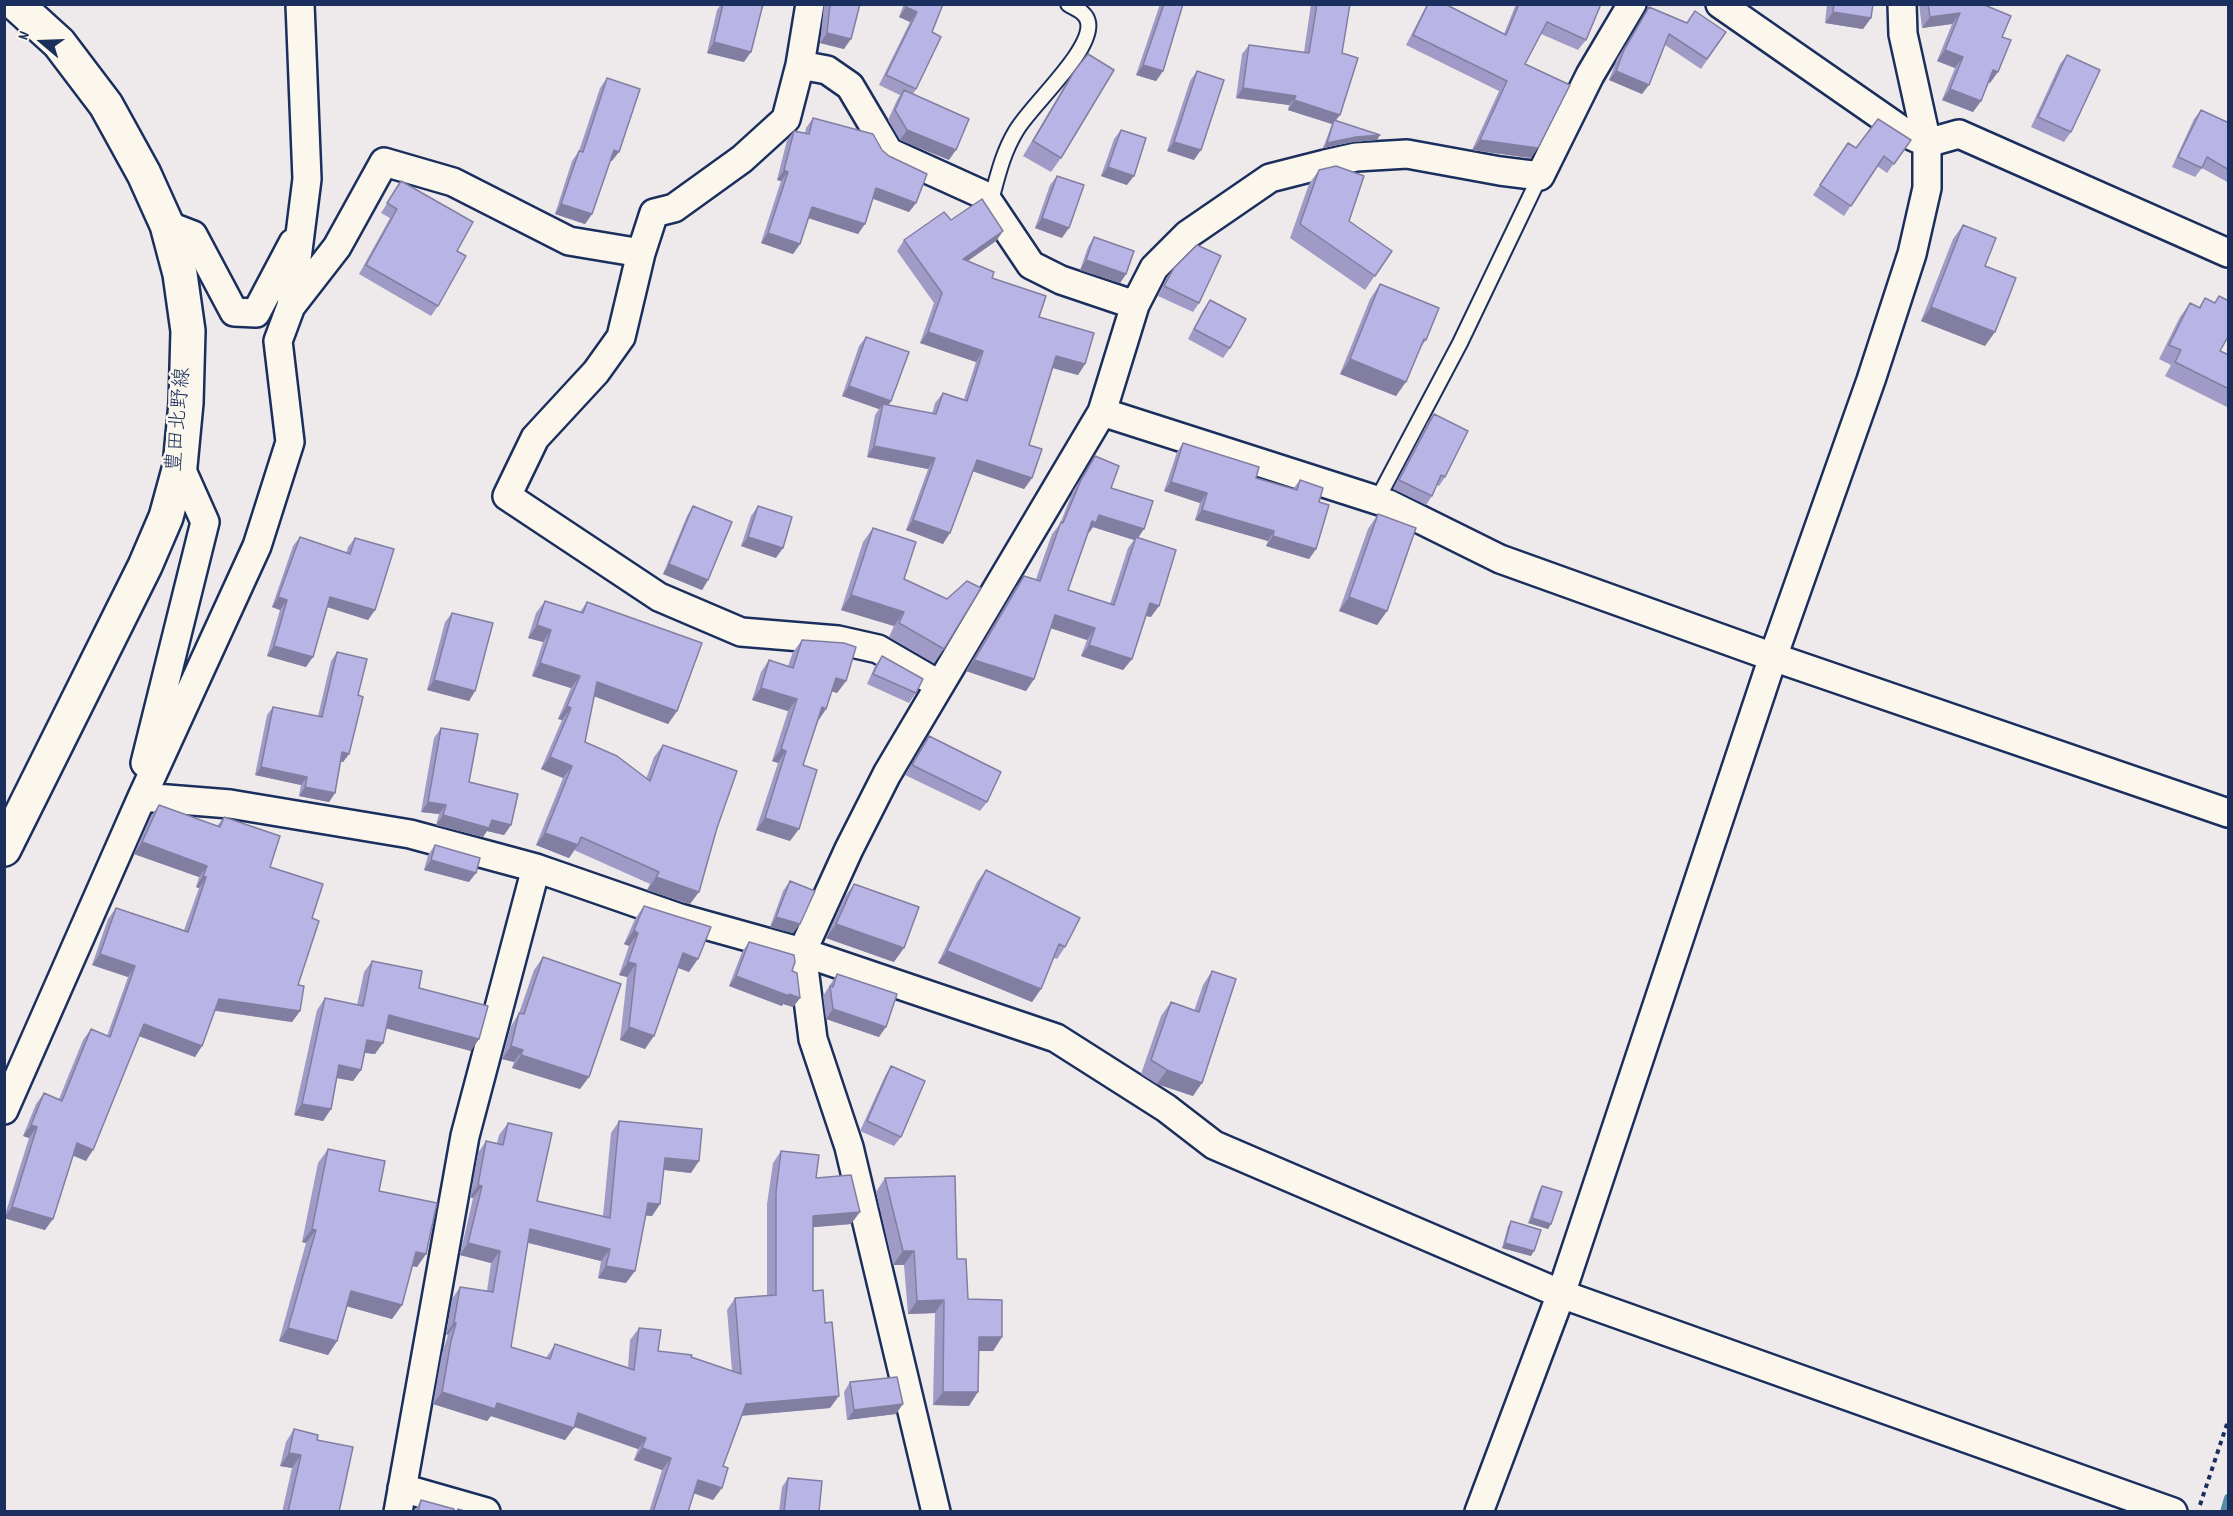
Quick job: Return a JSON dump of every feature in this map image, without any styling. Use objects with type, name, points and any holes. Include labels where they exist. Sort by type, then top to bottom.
[{"type":"main road","name":"豊田北野線","points":[[4,849],[145,566],[166,517],[180,466],[186,403],[188,331],[180,274],[167,225],[144,174],[106,105],[59,43],[16,4]]},
{"type":"street","points":[[4,1110],[142,797],[257,546],[290,442],[278,342],[291,306],[307,179],[300,4]]},
{"type":"street","points":[[810,4],[800,65],[786,119],[742,159],[674,208],[654,213],[641,253],[621,337],[596,372],[536,438],[507,496],[659,597],[741,632],[838,640],[878,649],[940,685]]},
{"type":"street","points":[[936,1512],[849,1147],[813,1039],[802,952],[849,849],[887,774],[1102,412],[1135,305],[1154,268],[1187,235],[1270,178],[1356,157],[1407,154],[1540,176],[1590,75],[1632,4]]},
{"type":"street","points":[[1720,4],[1907,135],[1927,143],[1959,134],[2229,253]]},
{"type":"street","points":[[1479,1512],[1561,1294],[1773,657],[1871,380],[1912,254],[1927,188],[1927,143],[1903,34],[1902,4]]},
{"type":"street","points":[[800,65],[827,70],[850,86],[889,152],[984,195],[1031,265],[1061,280],[1135,305]]},
{"type":"street","points":[[291,306],[337,247],[384,162],[453,182],[569,241],[641,253]]},
{"type":"street","points":[[167,225],[192,236],[234,312],[256,313],[302,226]]},
{"type":"street","points":[[1102,412],[1389,504],[1500,560],[1773,657],[2229,813]]},
{"type":"street","points":[[142,797],[145,757],[205,522],[180,466]]},
{"type":"street","points":[[142,797],[230,804],[410,834],[536,868],[680,918],[802,952],[1056,1038],[1166,1107],[1214,1145],[1561,1294],[2173,1512]]},
{"type":"street","points":[[486,1512],[400,1500],[465,1136],[536,868]]},
{"type":"lane","points":[[990,204],[1003,155],[1017,129],[1059,78],[1085,41],[1088,22],[1083,12],[1068,4]]},
{"type":"lane","points":[[1377,500],[1460,343],[1540,176]]},
{"type":"path","points":[[2198,1512],[2229,1420]]},
{"type":"building","points":[[723,4],[763,4],[751,52],[714,42]]},
{"type":"building","points":[[830,4],[860,4],[851,39],[827,33]]},
{"type":"building","points":[[907,4],[943,4],[932,32],[941,37],[916,89],[886,75],[917,12],[906,7]]},
{"type":"building","points":[[1164,4],[1183,4],[1163,71],[1143,65]]},
{"type":"building","points":[[1317,4],[1350,4],[1342,53],[1358,58],[1340,115],[1294,100],[1296,96],[1243,88],[1249,45],[1309,53]]},
{"type":"building","points":[[1428,4],[1445,4],[1506,35],[1519,4],[1601,4],[1586,40],[1547,22],[1525,64],[1570,85],[1538,148],[1480,140],[1507,81],[1413,35]]},
{"type":"building","points":[[1834,4],[1873,4],[1871,18],[1833,12]]},
{"type":"building","points":[[1928,4],[1982,4],[2011,16],[2002,37],[2011,40],[1998,72],[1993,70],[1981,101],[1950,89],[1963,57],[1945,50],[1960,13],[1930,17]]},
{"type":"building","points":[[1649,7],[1687,23],[1695,11],[1726,32],[1707,59],[1669,34],[1649,85],[1616,71],[1624,50]]},
{"type":"building","points":[[1088,54],[1114,70],[1061,158],[1033,141],[1075,70]]},
{"type":"building","points":[[2067,55],[2100,70],[2071,132],[2038,117]]},
{"type":"building","points":[[1197,71],[1224,80],[1201,150],[1174,142]]},
{"type":"building","points":[[607,78],[640,89],[619,152],[614,150],[592,214],[561,204],[579,151],[583,152]]},
{"type":"building","points":[[904,90],[969,119],[956,150],[907,130],[895,110]]},
{"type":"building","points":[[2201,110],[2229,123],[2229,170],[2207,157],[2202,168],[2178,157]]},
{"type":"building","points":[[813,118],[873,134],[882,150],[889,156],[927,174],[916,203],[876,188],[865,224],[812,207],[800,244],[768,233],[788,172],[784,170],[794,131],[809,134]]},
{"type":"building","points":[[1878,119],[1911,140],[1894,164],[1884,156],[1851,206],[1820,185],[1848,143],[1856,148]]},
{"type":"building","points":[[1334,120],[1380,135],[1327,143]]},
{"type":"building","points":[[1121,130],[1146,138],[1134,176],[1108,167]]},
{"type":"building","points":[[1336,166],[1364,176],[1349,221],[1392,251],[1375,276],[1300,224],[1319,170]]},
{"type":"building","points":[[1057,176],[1084,185],[1069,228],[1042,218]]},
{"type":"building","points":[[401,181],[473,222],[457,251],[466,256],[438,306],[366,265],[397,209],[387,203]]},
{"type":"building","points":[[982,199],[1003,231],[963,259],[994,272],[992,278],[1046,296],[1039,317],[1094,333],[1085,364],[1056,356],[1029,445],[1042,449],[1032,478],[977,460],[950,533],[913,520],[935,458],[874,446],[883,404],[936,414],[943,393],[967,401],[983,351],[928,332],[942,293],[904,240],[944,212],[951,220]]},
{"type":"building","points":[[1963,225],[1996,238],[1985,266],[2016,278],[1995,332],[1931,307]]},
{"type":"building","points":[[1094,237],[1134,251],[1126,274],[1086,260]]},
{"type":"building","points":[[1197,245],[1221,256],[1199,303],[1164,286],[1174,268]]},
{"type":"building","points":[[1380,284],[1439,308],[1406,382],[1350,359]]},
{"type":"building","points":[[2219,296],[2229,301],[2229,335],[2220,351],[2229,355],[2229,389],[2175,362],[2181,350],[2169,345],[2190,303],[2200,308],[2205,298],[2215,303]]},
{"type":"building","points":[[1210,300],[1246,319],[1230,348],[1194,329]]},
{"type":"building","points":[[866,337],[909,352],[891,401],[849,386]]},
{"type":"building","points":[[1434,414],[1468,431],[1445,477],[1441,475],[1432,496],[1399,480]]},
{"type":"building","points":[[1183,443],[1259,467],[1256,478],[1297,490],[1300,480],[1323,488],[1319,502],[1329,505],[1316,549],[1273,536],[1274,531],[1202,510],[1207,493],[1171,482]]},
{"type":"building","points":[[1095,456],[1119,466],[1111,488],[1153,501],[1144,529],[1099,515],[1096,523],[1092,521],[1068,590],[1114,605],[1136,537],[1176,550],[1159,606],[1150,603],[1132,659],[1089,645],[1095,628],[1055,615],[1034,679],[974,660],[1024,576],[1040,581],[1061,522],[1063,523],[1081,480]]},
{"type":"building","points":[[693,506],[732,522],[708,580],[669,564]]},
{"type":"building","points":[[758,506],[792,517],[783,548],[748,537]]},
{"type":"building","points":[[1378,514],[1416,528],[1387,611],[1349,597]]},
{"type":"building","points":[[873,528],[916,542],[904,579],[947,599],[967,581],[981,588],[944,649],[899,623],[904,612],[851,595]]},
{"type":"building","points":[[300,537],[350,554],[355,538],[394,549],[375,610],[330,597],[313,657],[274,646],[287,600],[278,597]]},
{"type":"building","points":[[545,601],[583,613],[587,602],[702,643],[677,711],[597,682],[585,742],[617,756],[650,781],[663,745],[737,771],[717,828],[699,892],[656,877],[659,872],[581,837],[578,845],[545,833],[572,766],[550,757],[571,708],[567,706],[580,676],[540,663],[551,630],[537,625]]},
{"type":"building","points":[[452,613],[493,623],[475,691],[434,680]]},
{"type":"building","points":[[802,640],[844,643],[856,647],[846,681],[836,678],[826,709],[822,707],[803,765],[817,770],[799,829],[765,818],[786,751],[781,749],[797,699],[761,688],[769,660],[793,668]]},
{"type":"building","points":[[337,652],[367,659],[358,695],[363,697],[349,754],[342,752],[335,793],[305,787],[307,777],[261,767],[273,707],[322,717]]},
{"type":"building","points":[[882,656],[923,679],[916,693],[873,674]]},
{"type":"building","points":[[441,728],[478,734],[469,782],[518,794],[511,825],[492,820],[489,828],[443,815],[446,805],[428,802]]},
{"type":"building","points":[[929,736],[1001,772],[987,802],[912,765]]},
{"type":"building","points":[[159,805],[220,827],[224,817],[280,836],[270,867],[323,884],[312,918],[319,921],[298,985],[304,986],[300,1011],[219,999],[202,1046],[144,1024],[93,1150],[77,1143],[53,1219],[12,1207],[37,1127],[31,1125],[44,1093],[62,1101],[91,1029],[110,1037],[135,966],[100,954],[116,908],[188,932],[206,877],[203,876],[207,866],[142,842]]},
{"type":"building","points":[[435,845],[480,858],[476,873],[431,860]]},
{"type":"building","points":[[986,870],[1080,918],[1065,947],[1059,944],[1041,989],[947,951]]},
{"type":"building","points":[[790,881],[815,891],[800,924],[776,917]]},
{"type":"building","points":[[854,884],[919,907],[904,948],[836,924]]},
{"type":"building","points":[[644,906],[711,927],[698,959],[683,953],[654,1036],[629,1027],[636,964],[628,962],[638,933],[634,930]]},
{"type":"building","points":[[749,942],[794,955],[795,962],[792,971],[797,973],[800,998],[736,976]]},
{"type":"building","points":[[543,957],[621,984],[589,1077],[521,1055],[523,1050],[511,1046],[519,1013],[524,1014]]},
{"type":"building","points":[[372,961],[422,971],[419,988],[488,1006],[479,1039],[389,1015],[383,1043],[367,1040],[361,1070],[339,1065],[331,1109],[302,1104],[325,998],[363,1006]]},
{"type":"building","points":[[1212,971],[1236,979],[1202,1083],[1167,1070],[1151,1060],[1171,1002],[1199,1012]]},
{"type":"building","points":[[837,974],[897,994],[886,1027],[833,1009],[830,986],[833,987]]},
{"type":"building","points":[[891,1066],[925,1081],[901,1137],[867,1121]]},
{"type":"building","points":[[619,1121],[702,1129],[699,1161],[665,1158],[660,1204],[648,1203],[635,1271],[606,1266],[610,1249],[530,1229],[511,1347],[550,1359],[555,1344],[634,1370],[639,1328],[661,1330],[658,1351],[692,1355],[691,1357],[741,1374],[735,1298],[776,1295],[776,1192],[781,1151],[819,1155],[816,1178],[851,1175],[860,1212],[813,1216],[813,1291],[823,1290],[825,1323],[832,1322],[839,1396],[746,1404],[723,1466],[728,1468],[722,1488],[698,1480],[688,1512],[653,1512],[671,1458],[642,1448],[646,1438],[578,1413],[574,1428],[497,1403],[495,1409],[442,1392],[456,1323],[454,1322],[460,1287],[493,1292],[500,1251],[468,1243],[482,1186],[478,1185],[486,1141],[503,1145],[508,1123],[552,1133],[537,1201],[610,1218]]},
{"type":"building","points":[[328,1149],[385,1161],[379,1191],[437,1203],[426,1254],[416,1252],[402,1305],[351,1291],[337,1341],[288,1328],[316,1230],[312,1229]]},
{"type":"building","points":[[955,1176],[957,1259],[966,1259],[968,1299],[1002,1300],[1002,1337],[979,1337],[978,1392],[943,1392],[944,1300],[917,1301],[914,1251],[903,1251],[885,1178]]},
{"type":"building","points":[[1542,1186],[1562,1192],[1551,1224],[1532,1218]]},
{"type":"building","points":[[1511,1221],[1541,1230],[1534,1251],[1505,1243]]},
{"type":"building","points":[[897,1377],[903,1404],[854,1410],[850,1382]]},
{"type":"building","points":[[294,1429],[318,1435],[317,1440],[353,1447],[339,1512],[288,1512],[301,1455],[289,1453]]},
{"type":"building","points":[[788,1478],[822,1481],[819,1512],[784,1512]]},
{"type":"building","points":[[421,1500],[454,1509],[454,1512],[418,1512]]},
{"type":"waterway","points":[[2224,1512],[2228,1498]]}]
